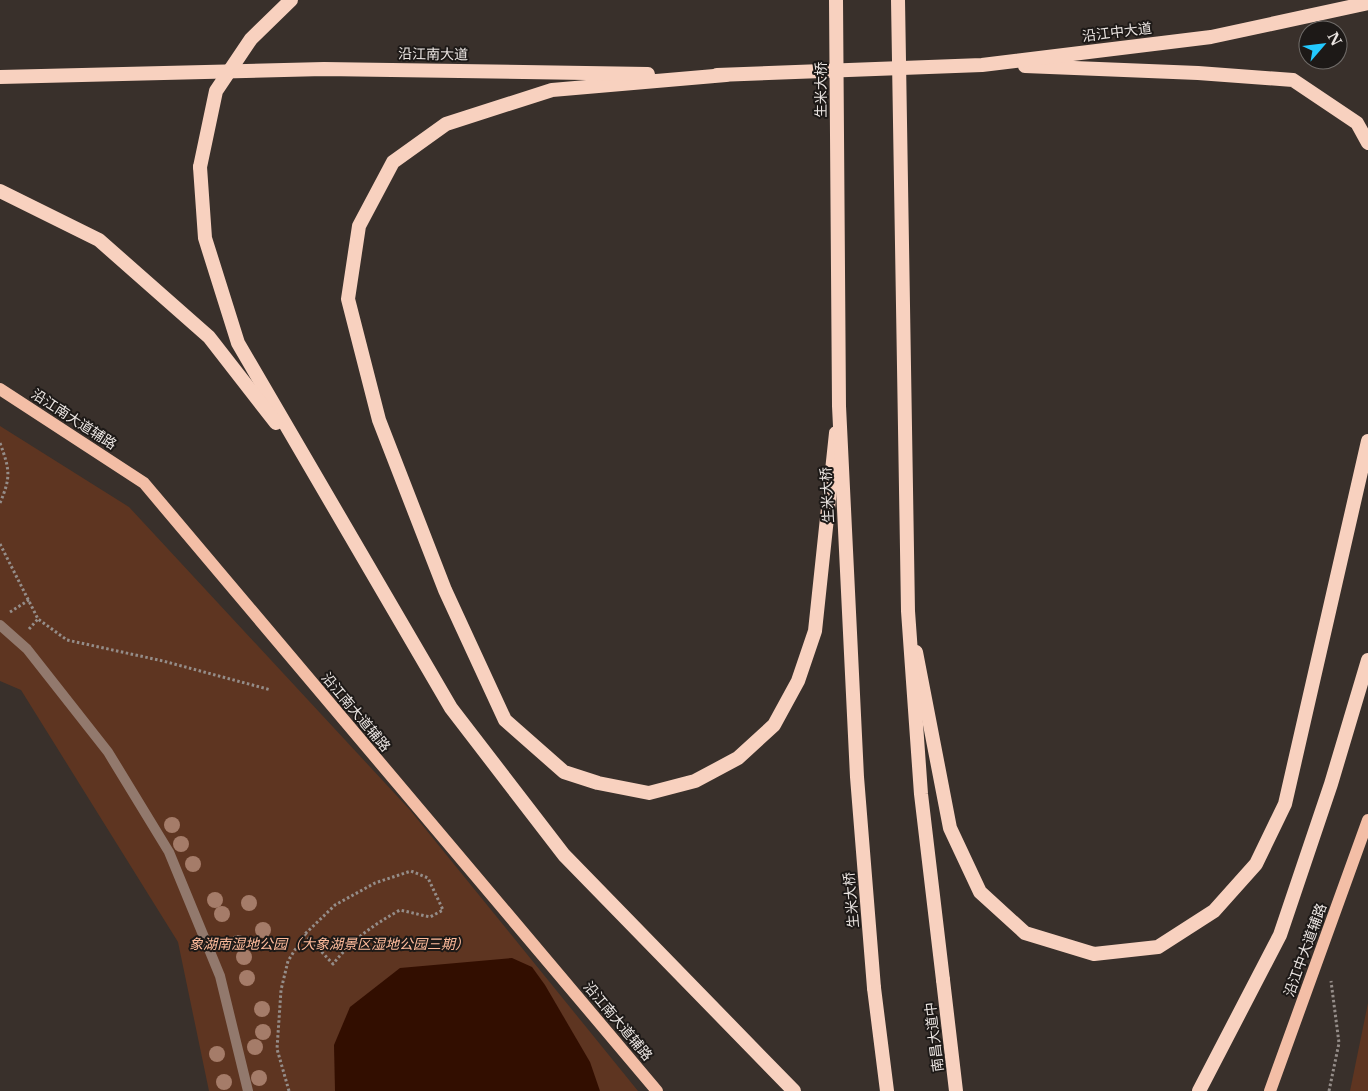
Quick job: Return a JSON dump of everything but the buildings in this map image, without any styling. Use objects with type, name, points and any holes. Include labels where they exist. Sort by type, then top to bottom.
[{"type":"highway","points":[[291,0],[251,39],[216,91],[200,167],[205,238],[238,343],[451,708],[558,847],[794,1091]]},
{"type":"highway","name":"生米大桥","points":[[836,0],[839,406],[857,777],[874,988],[886,1091]]},
{"type":"highway","points":[[898,0],[908,611],[950,828],[980,892],[1025,932],[1094,954],[1158,946],[1214,911],[1256,864],[1285,804],[1368,441]]},
{"type":"highway","name":"沿江中大道","points":[[866,70],[982,65],[1211,37],[1368,2]]},
{"type":"highway","points":[[982,65],[1198,73],[1293,80],[1357,123],[1368,143]]},
{"type":"highway","name":"沿江南大道","points":[[0,77],[324,68],[726,75],[866,70]]},
{"type":"highway","points":[[726,75],[552,90],[446,124],[393,162],[359,226],[348,299],[379,420],[445,590],[505,720],[564,772],[598,784],[649,793],[695,781],[738,758],[774,725],[798,681],[815,631],[839,406]]},
{"type":"highway","points":[[0,191],[99,240],[209,336],[309,466]]},
{"type":"highway","name":"南昌大道中","points":[[908,611],[921,794],[956,1091]]},
{"type":"highway","points":[[1199,1091],[1280,934],[1331,784],[1368,660]]},
{"type":"main road","name":"沿江南大道辅路","points":[[0,389],[144,484],[657,1091]]},
{"type":"main road","name":"沿江中大道辅路","points":[[1270,1091],[1368,820]]},
{"type":"lane","points":[[0,624],[27,649],[108,752],[169,852],[220,976],[248,1091]]},
{"type":"path","points":[[0,443],[7,463],[8,484],[0,504]]},
{"type":"path","points":[[0,544],[38,618],[67,640],[163,661],[271,690]]},
{"type":"path","points":[[7,614],[29,600]]},
{"type":"path","points":[[289,1091],[277,1049],[281,990],[288,961],[305,934],[335,905],[375,884],[411,871],[428,878],[443,910],[430,917],[400,910],[372,926],[346,948],[333,964],[305,934]]},
{"type":"path","points":[[1329,1091],[1339,1043],[1330,976]]},
{"type":"green space","name":"象湖南湿地公园（大象湖景区湿地公园三期）","points":[[0,426],[129,507],[410,810],[638,1091],[209,1091],[178,942],[21,690],[0,681]]},
{"type":"green space","points":[[1368,1003],[1368,1091],[1350,1091]]},
{"type":"shaded area","points":[[512,958],[532,967],[545,985],[590,1062],[600,1091],[335,1091],[334,1045],[350,1007],[400,968]]}]
